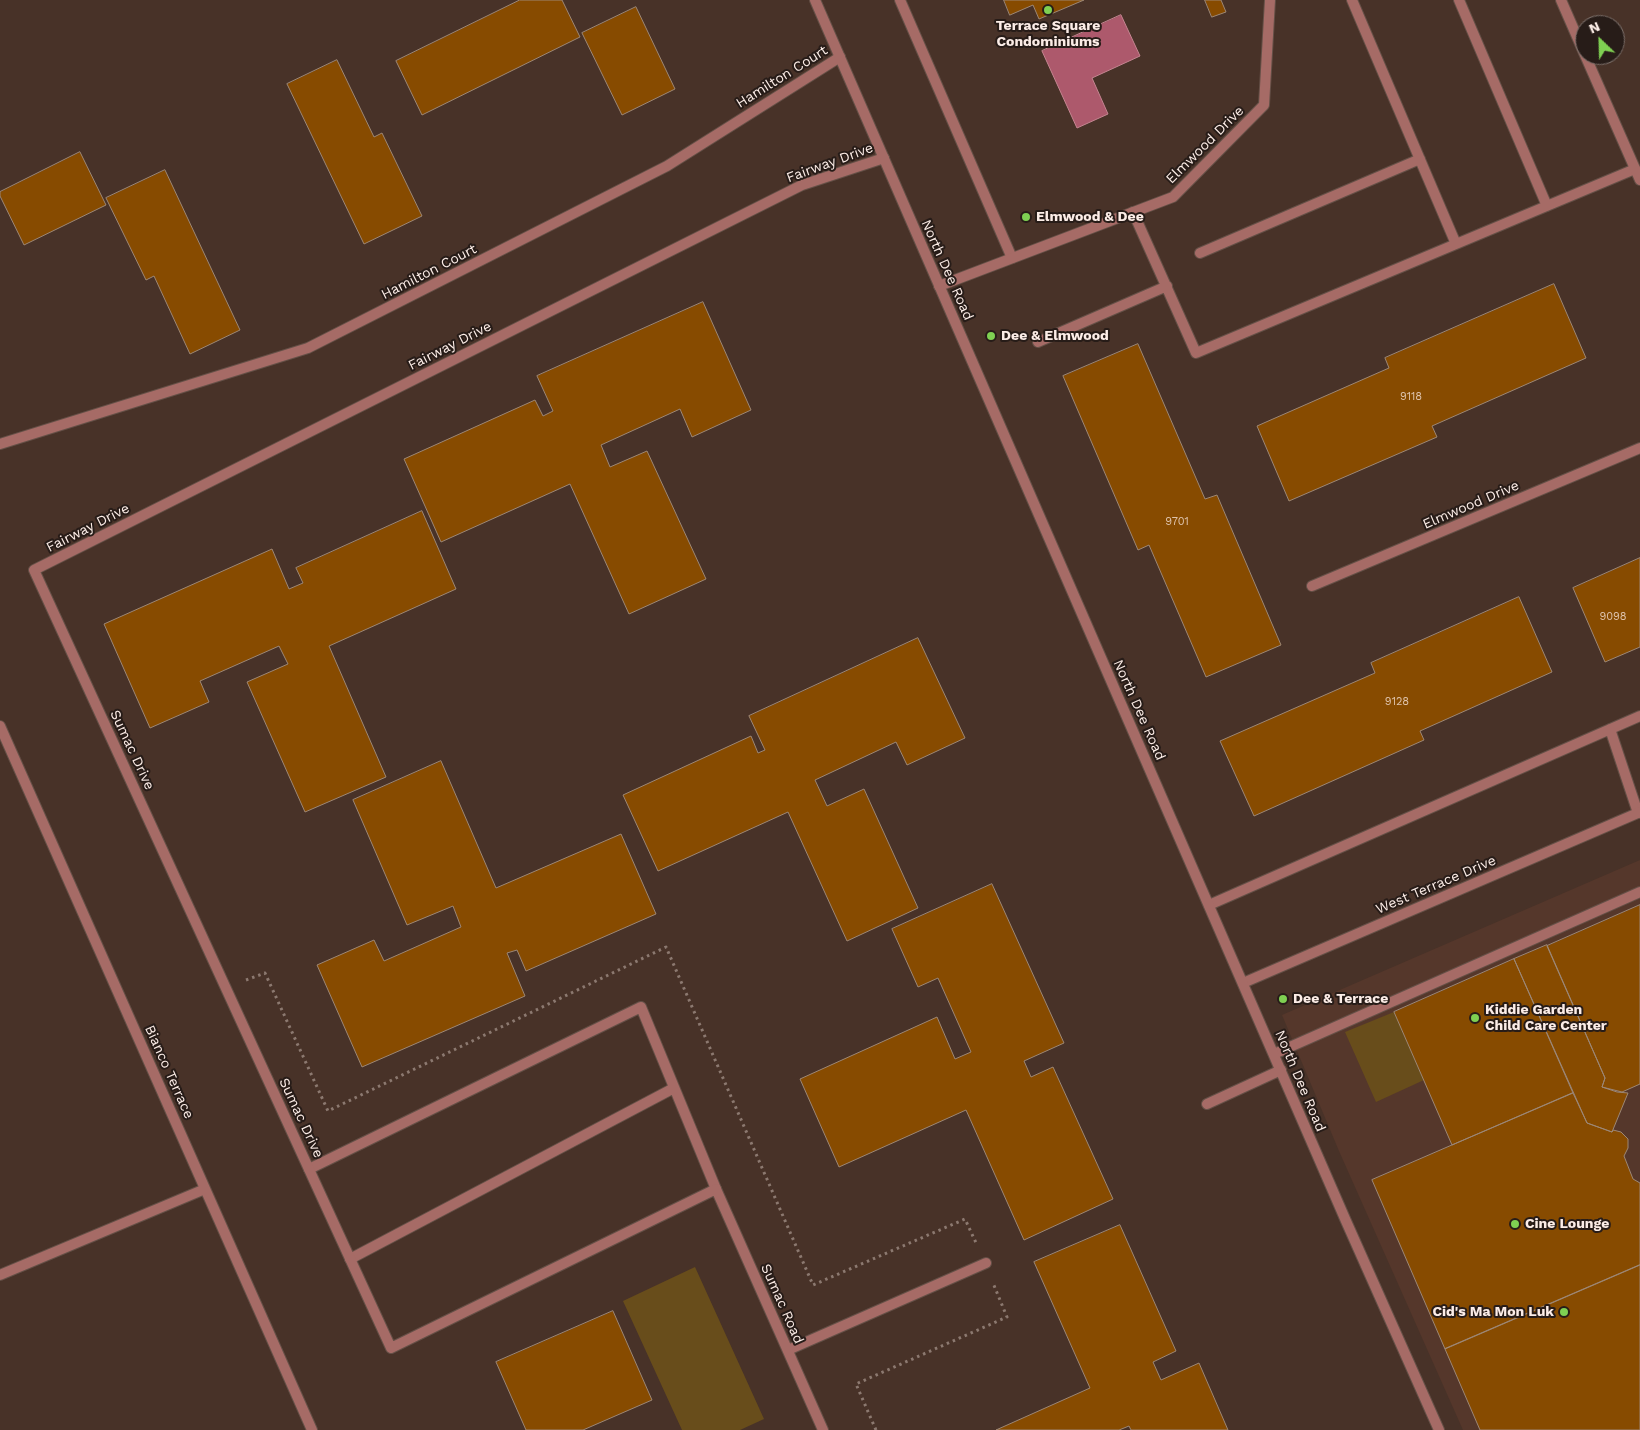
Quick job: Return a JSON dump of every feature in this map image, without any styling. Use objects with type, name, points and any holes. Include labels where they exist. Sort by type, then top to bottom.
[{"type":"street","name":"North Dee Road","points":[[815,0],[1438,1430]]},
{"type":"street","points":[[900,0],[1012,258]]},
{"type":"street","name":"Elmwood Drive","points":[[939,286],[1173,197],[1264,105],[1270,0]]},
{"type":"street","points":[[1352,0],[1456,244]]},
{"type":"street","points":[[1459,0],[1546,206]]},
{"type":"street","points":[[1561,0],[1575,32]]},
{"type":"street","name":"Hamilton Court","points":[[0,444],[308,348],[667,166],[840,57]]},
{"type":"street","points":[[1589,65],[1640,180]]},
{"type":"street","name":"Fairway Drive","points":[[34,570],[802,185],[884,158]]},
{"type":"street","points":[[1200,253],[1420,160]]},
{"type":"street","points":[[1133,212],[1196,354],[1635,169]]},
{"type":"street","points":[[1038,342],[1167,286]]},
{"type":"street","name":"Elmwood Drive","points":[[1312,586],[1640,448]]},
{"type":"street","name":"Sumac Drive","points":[[34,570],[391,1348],[716,1189]]},
{"type":"street","points":[[1209,904],[1640,716]]},
{"type":"street","name":"Bianco Terrace","points":[[0,726],[312,1430]]},
{"type":"street","points":[[1610,729],[1639,812]]},
{"type":"street","name":"West Terrace Drive","points":[[1243,983],[1639,812]]},
{"type":"street","points":[[1274,1054],[1640,892]]},
{"type":"street","name":"Sumac Road","points":[[309,1169],[640,1007],[716,1189],[823,1430]]},
{"type":"street","points":[[1207,1104],[1281,1070]]},
{"type":"street","points":[[350,1259],[674,1088]]},
{"type":"street","points":[[0,1275],[205,1189]]},
{"type":"street","points":[[788,1350],[986,1263]]},
{"type":"path","points":[[876,1430],[856,1384],[1006,1317],[986,1263]]},
{"type":"shaded area","points":[[1121,15],[1140,56],[1092,78],[1108,114],[1077,128],[1042,51]]},
{"type":"shaded area","points":[[1640,860],[1640,1430],[1463,1430],[1339,1151],[1282,1015]]},
{"type":"shaded area","points":[[1394,1012],[1424,1080],[1376,1102],[1345,1032]]},
{"type":"shaded area","points":[[695,1267],[764,1419],[740,1430],[682,1430],[623,1301]]},
{"type":"building","points":[[520,0],[562,0],[580,37],[422,115],[396,61]]},
{"type":"building","name":"Terrace Square Condominiums","points":[[1004,0],[1084,0],[1039,19],[1033,5],[1010,15]]},
{"type":"building","points":[[1205,0],[1221,0],[1226,12],[1212,17]]},
{"type":"building","points":[[636,7],[675,89],[622,115],[582,33]]},
{"type":"building","points":[[337,60],[374,137],[382,133],[422,216],[364,244],[287,84]]},
{"type":"building","points":[[80,152],[106,205],[24,245],[0,196],[0,192]]},
{"type":"building","points":[[165,170],[240,330],[190,354],[154,276],[146,280],[106,198]]},
{"type":"building","points":[[1554,284],[1586,358],[1432,426],[1437,437],[1289,501],[1257,426],[1389,368],[1385,358]]},
{"type":"building","points":[[703,302],[751,410],[692,437],[680,409],[601,445],[610,467],[647,451],[706,579],[629,614],[570,484],[441,542],[404,459],[535,400],[543,416],[553,411],[537,376]]},
{"type":"building","points":[[1138,344],[1205,499],[1217,495],[1281,645],[1206,677],[1149,545],[1138,550],[1063,376]]},
{"type":"building","points":[[422,511],[456,589],[329,646],[386,777],[305,812],[247,682],[288,664],[279,646],[200,681],[209,702],[150,728],[104,624],[272,549],[289,589],[303,583],[296,568]]},
{"type":"building","points":[[1640,558],[1640,647],[1605,662],[1573,588]]},
{"type":"building","points":[[1519,597],[1552,672],[1420,731],[1424,740],[1254,816],[1220,741],[1375,673],[1371,663]]},
{"type":"building","points":[[918,638],[965,738],[907,765],[896,742],[815,780],[827,806],[864,789],[918,908],[847,941],[788,812],[658,871],[623,795],[751,736],[758,753],[765,750],[749,716]]},
{"type":"building","points":[[441,761],[496,888],[621,834],[656,914],[526,971],[517,950],[507,953],[525,996],[362,1067],[317,965],[374,940],[384,961],[461,927],[453,906],[407,925],[353,800]]},
{"type":"building","points":[[992,884],[1064,1043],[1024,1061],[1031,1077],[1053,1067],[1113,1199],[1024,1240],[966,1110],[839,1167],[800,1079],[937,1017],[955,1059],[971,1052],[938,978],[918,987],[892,929]]},
{"type":"building","points":[[1640,905],[1640,1084],[1622,1092],[1602,1087],[1605,1078],[1547,946]]},
{"type":"building","points":[[1547,945],[1605,1078],[1602,1087],[1628,1093],[1612,1132],[1587,1123],[1514,959]]},
{"type":"building","points":[[1514,959],[1573,1093],[1452,1145],[1394,1012]]},
{"type":"building","name":"Cine Lounge","points":[[1573,1093],[1587,1123],[1612,1132],[1613,1130],[1621,1132],[1628,1139],[1628,1148],[1624,1156],[1633,1179],[1640,1183],[1640,1265],[1445,1349],[1372,1180]]},
{"type":"building","points":[[1120,1225],[1176,1351],[1153,1362],[1161,1380],[1199,1363],[1228,1430],[1131,1430],[1129,1426],[1119,1430],[996,1430],[1090,1388],[1034,1262]]},
{"type":"building","points":[[1640,1265],[1640,1430],[1480,1430],[1445,1349]]},
{"type":"building","points":[[613,1311],[652,1400],[583,1430],[526,1430],[496,1362]]},
{"type":"place","name":"Terrace Square Condominiums","points":[[1048,10]]},
{"type":"place","name":"Elmwood & Dee","points":[[1026,217]]},
{"type":"place","name":"Dee & Elmwood","points":[[991,336]]},
{"type":"place","name":"Dee & Terrace","points":[[1283,999]]},
{"type":"place","name":"Kiddie Garden Child Care Center","points":[[1475,1018]]},
{"type":"place","name":"Cine Lounge","points":[[1515,1224]]},
{"type":"place","name":"Cid's Ma Mon Luk","points":[[1564,1312]]}]
